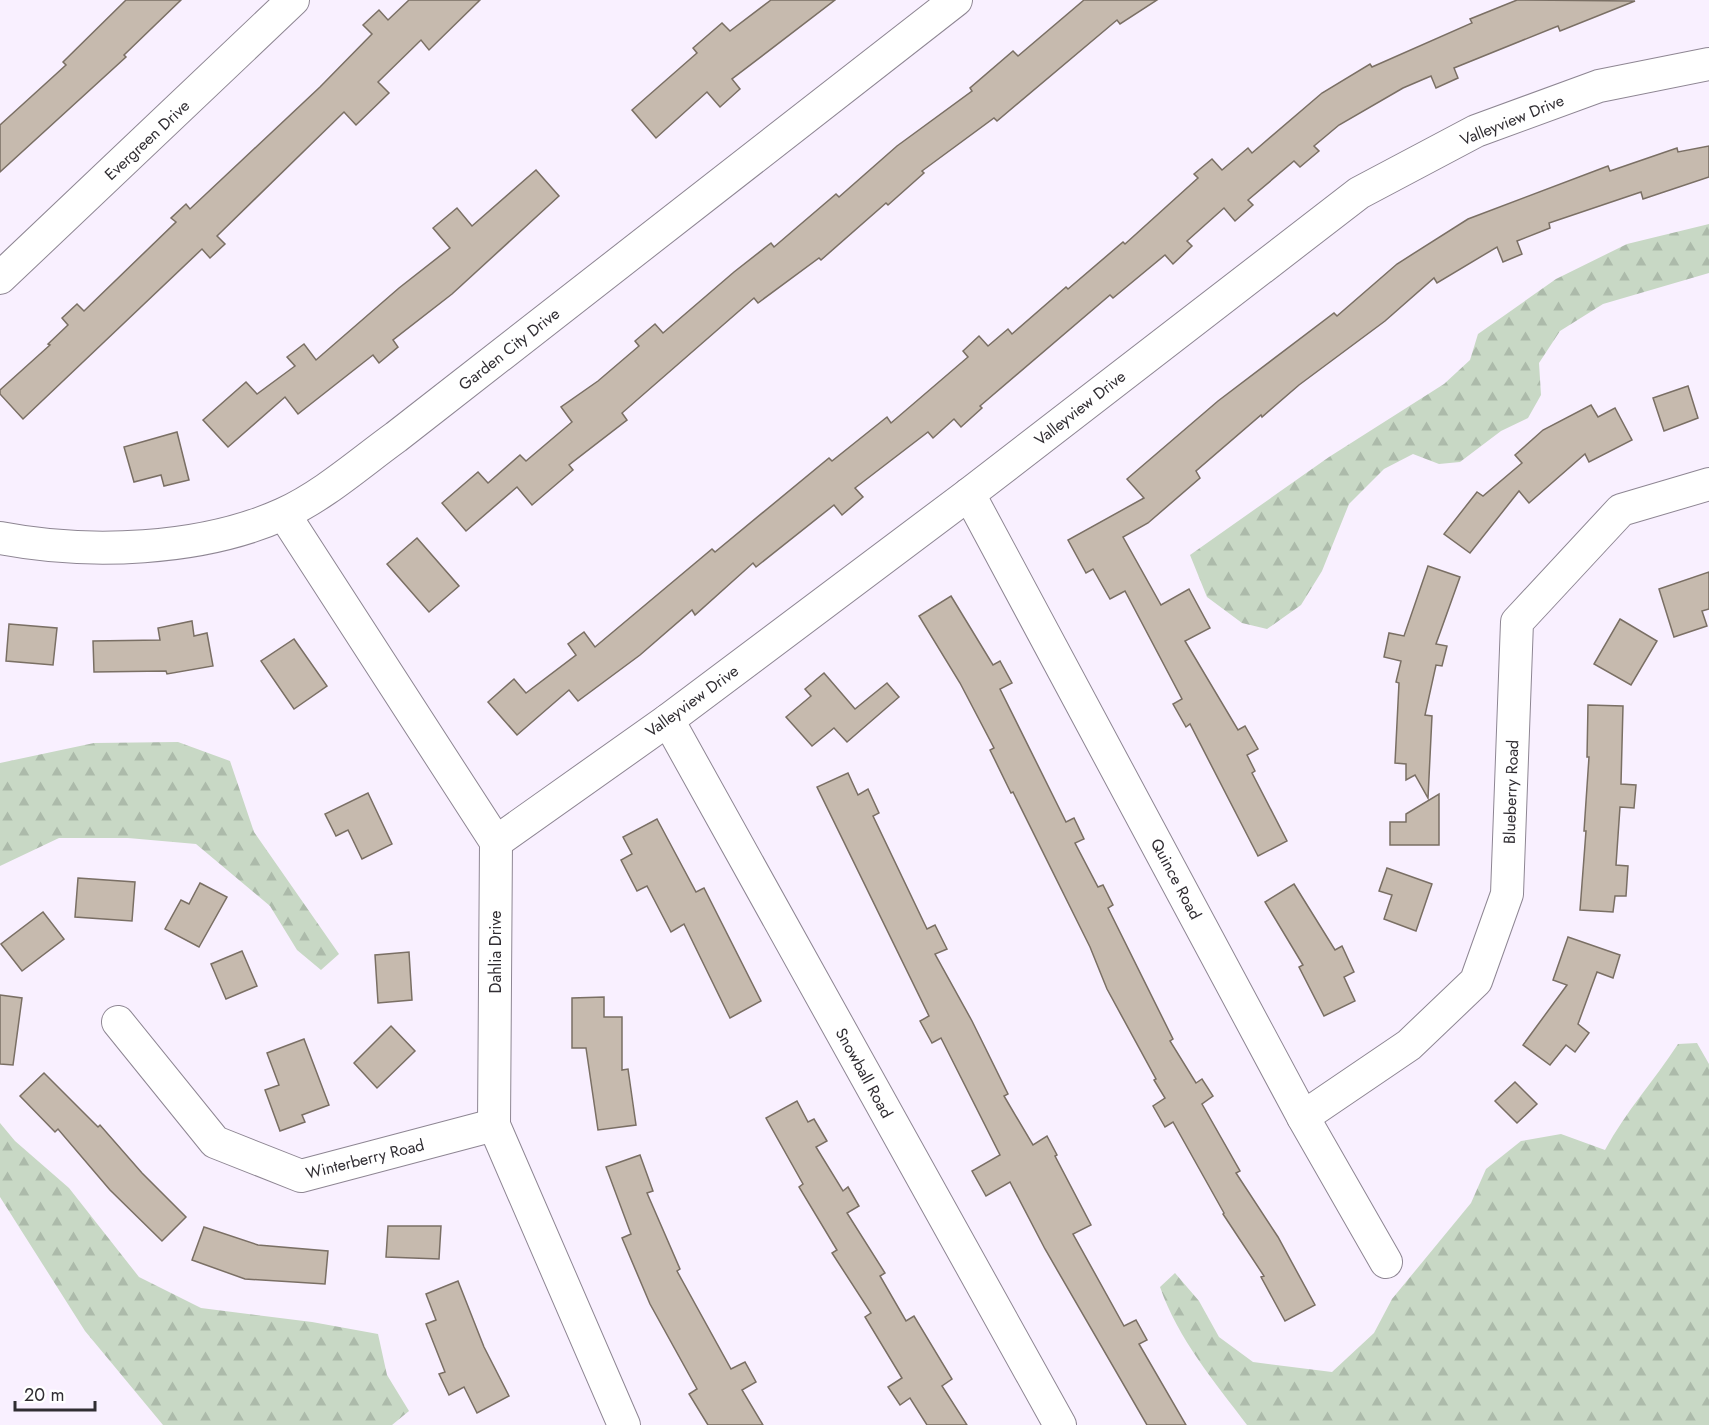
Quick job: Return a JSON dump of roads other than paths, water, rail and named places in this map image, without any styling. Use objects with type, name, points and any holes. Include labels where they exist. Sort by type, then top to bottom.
[{"type":"street","name":"Evergreen Drive","points":[[0,278],[293,0]]},
{"type":"street","name":"Garden City Drive","points":[[0,538],[85,547],[163,545],[230,533],[284,514],[331,485],[396,437],[956,0]]},
{"type":"street","name":"Valleyview Drive","points":[[496,842],[668,720],[969,494],[1359,193],[1476,131],[1599,86],[1709,64]]},
{"type":"street","name":"Blueberry Road","points":[[1303,1117],[1409,1045],[1476,981],[1507,894],[1517,622],[1621,510],[1709,484]]},
{"type":"street","name":"Quince Road","points":[[969,494],[1303,1117],[1386,1262]]},
{"type":"street","points":[[284,514],[496,842]]},
{"type":"street","name":"Snowball Road","points":[[668,720],[1060,1425]]},
{"type":"street","name":"Dahlia Drive","points":[[496,842],[494,1125],[624,1425]]},
{"type":"street","name":"Winterberry Road","points":[[118,1022],[215,1142],[301,1176],[494,1125]]}]
